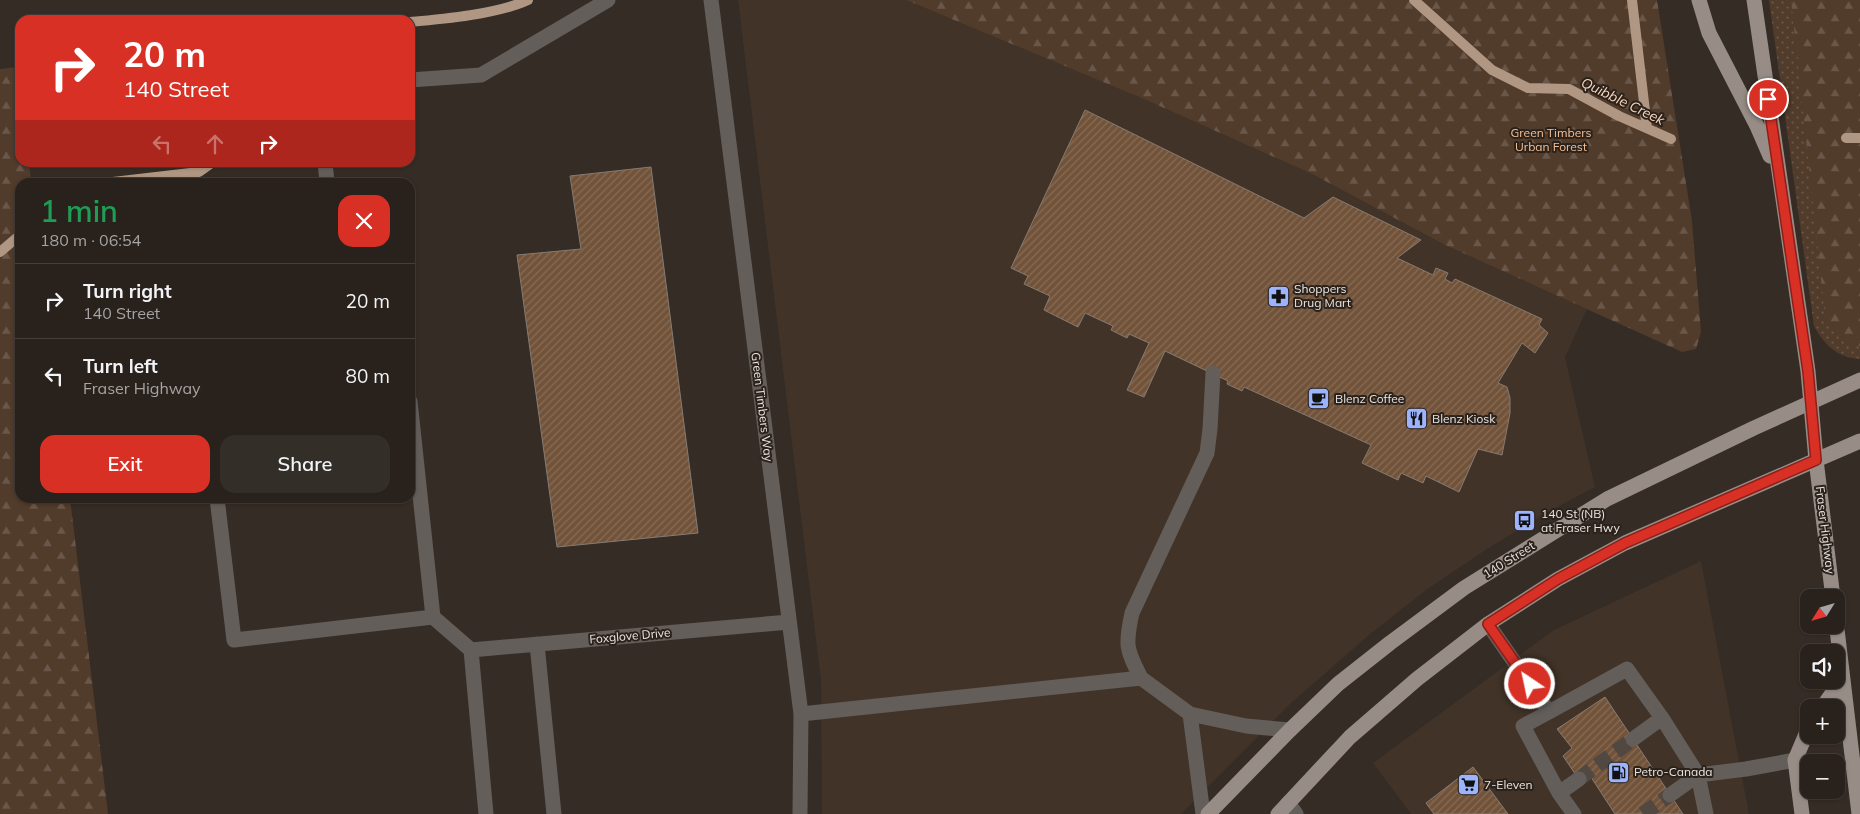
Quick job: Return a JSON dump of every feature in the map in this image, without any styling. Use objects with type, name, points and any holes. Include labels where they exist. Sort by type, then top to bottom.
[{"type":"main road","name":"Fraser Highway","points":[[1699,0],[1709,33],[1764,142],[1782,196]]},
{"type":"main road","name":"Fraser Highway","points":[[1754,0],[1808,371],[1816,460],[1832,589]]},
{"type":"main road","name":"140 Street","points":[[1208,814],[1338,684],[1464,588],[1607,499],[1860,380]]},
{"type":"main road","points":[[1287,810],[1350,737],[1417,679],[1488,624],[1558,579],[1625,543],[1860,441]]},
{"type":"main road","points":[[1844,689],[1859,814]]},
{"type":"main road","points":[[1802,744],[1795,760],[1802,814]]},
{"type":"street","points":[[415,80],[481,75],[608,0]]},
{"type":"street","name":"Green Timbers Way","points":[[711,0],[801,714],[800,814]]},
{"type":"street","points":[[1213,373],[1207,453],[1132,613],[1127,637],[1130,655],[1141,678],[1190,714],[1246,726],[1290,730]]},
{"type":"street","points":[[415,449],[433,617],[471,650],[486,814]]},
{"type":"street","points":[[218,503],[234,640],[433,617]]},
{"type":"street","name":"Foxglove Drive","points":[[471,650],[789,622]]},
{"type":"street","points":[[1488,624],[1549,712]]},
{"type":"street","points":[[537,644],[554,814]]},
{"type":"street","points":[[1574,814],[1559,792],[1523,726],[1627,669],[1662,718],[1698,775],[1706,814]]},
{"type":"street","points":[[801,714],[1141,678]]},
{"type":"street","points":[[1190,714],[1203,814]]},
{"type":"street","points":[[1633,739],[1662,718]]},
{"type":"street","points":[[1670,795],[1698,775],[1795,760]]},
{"type":"street","points":[[1559,792],[1579,779]]},
{"type":"shaded area","points":[[738,0],[906,0],[1146,100],[1312,174],[1445,245],[1587,309],[1565,357],[1595,487],[1544,514],[1487,549],[1426,590],[1369,635],[1290,704],[1181,814],[822,814],[821,681]]},
{"type":"shaded area","points":[[1701,561],[1749,814],[1411,814],[1373,763],[1554,630]]},
{"type":"green space","name":"Green Timbers Urban Forest","points":[[906,0],[1657,0],[1692,221],[1701,332],[1696,349],[1682,352],[1445,245],[1312,174],[1146,100]]},
{"type":"green space","points":[[1769,0],[1860,0],[1860,359],[1838,353],[1827,345],[1814,326]]},
{"type":"green space","points":[[1791,0],[1860,0],[1860,346],[1848,342],[1839,336],[1825,316]]},
{"type":"green space","points":[[15,67],[15,167],[29,167],[31,178],[15,178],[15,503],[71,503],[108,814],[0,814],[0,69]]},
{"type":"building","points":[[1085,110],[1304,218],[1333,197],[1421,240],[1397,258],[1433,275],[1436,268],[1448,273],[1445,279],[1452,283],[1455,279],[1542,319],[1539,325],[1548,333],[1535,353],[1522,343],[1498,383],[1507,387],[1510,398],[1510,413],[1502,455],[1478,449],[1459,492],[1426,476],[1423,483],[1401,473],[1398,480],[1362,463],[1371,445],[1244,387],[1242,391],[1227,384],[1228,381],[1165,351],[1144,397],[1127,390],[1149,343],[1129,334],[1127,338],[1111,330],[1113,326],[1085,313],[1078,327],[1044,310],[1050,296],[1024,284],[1028,276],[1011,268]]},
{"type":"building","points":[[651,167],[698,533],[557,547],[517,255],[581,249],[570,176]]},
{"type":"building","points":[[1605,697],[1683,814],[1615,814],[1589,774],[1580,781],[1563,756],[1572,748],[1557,729]]},
{"type":"building","name":"7-Eleven","points":[[1473,767],[1508,814],[1434,814],[1426,803]]},
{"type":"waterway","name":"Quibble Creek","points":[[415,21],[502,9],[528,0]]},
{"type":"waterway","name":"Quibble Creek","points":[[1414,0],[1492,70],[1528,88],[1569,89],[1619,116],[1671,139]]},
{"type":"waterway","points":[[1632,0],[1647,128]]},
{"type":"waterway","name":"Quibble Creek","points":[[1846,138],[1860,138]]},
{"type":"waterway","name":"Quibble Creek","points":[[147,178],[199,172],[206,167]]},
{"type":"waterway","name":"Quibble Creek","points":[[0,252],[15,239]]},
{"type":"tunnel","points":[[1579,779],[1633,739]]},
{"type":"tunnel","points":[[1643,814],[1670,795]]},
{"type":"place","name":"Shoppers Drug Mart","points":[[1278,296]]},
{"type":"place","name":"Blenz Coffee","points":[[1319,399]]},
{"type":"place","name":"Blenz Kiosk","points":[[1416,419]]},
{"type":"place","name":"140 St (NB) at Fraser Hwy","points":[[1525,521]]},
{"type":"place","name":"Petro-Canada","points":[[1618,772]]},
{"type":"place","name":"7-Eleven","points":[[1468,785]]},
{"type":"route","points":[[1530,684],[1488,624],[1558,579],[1625,543],[1816,460],[1808,371],[1768,99]]}]
